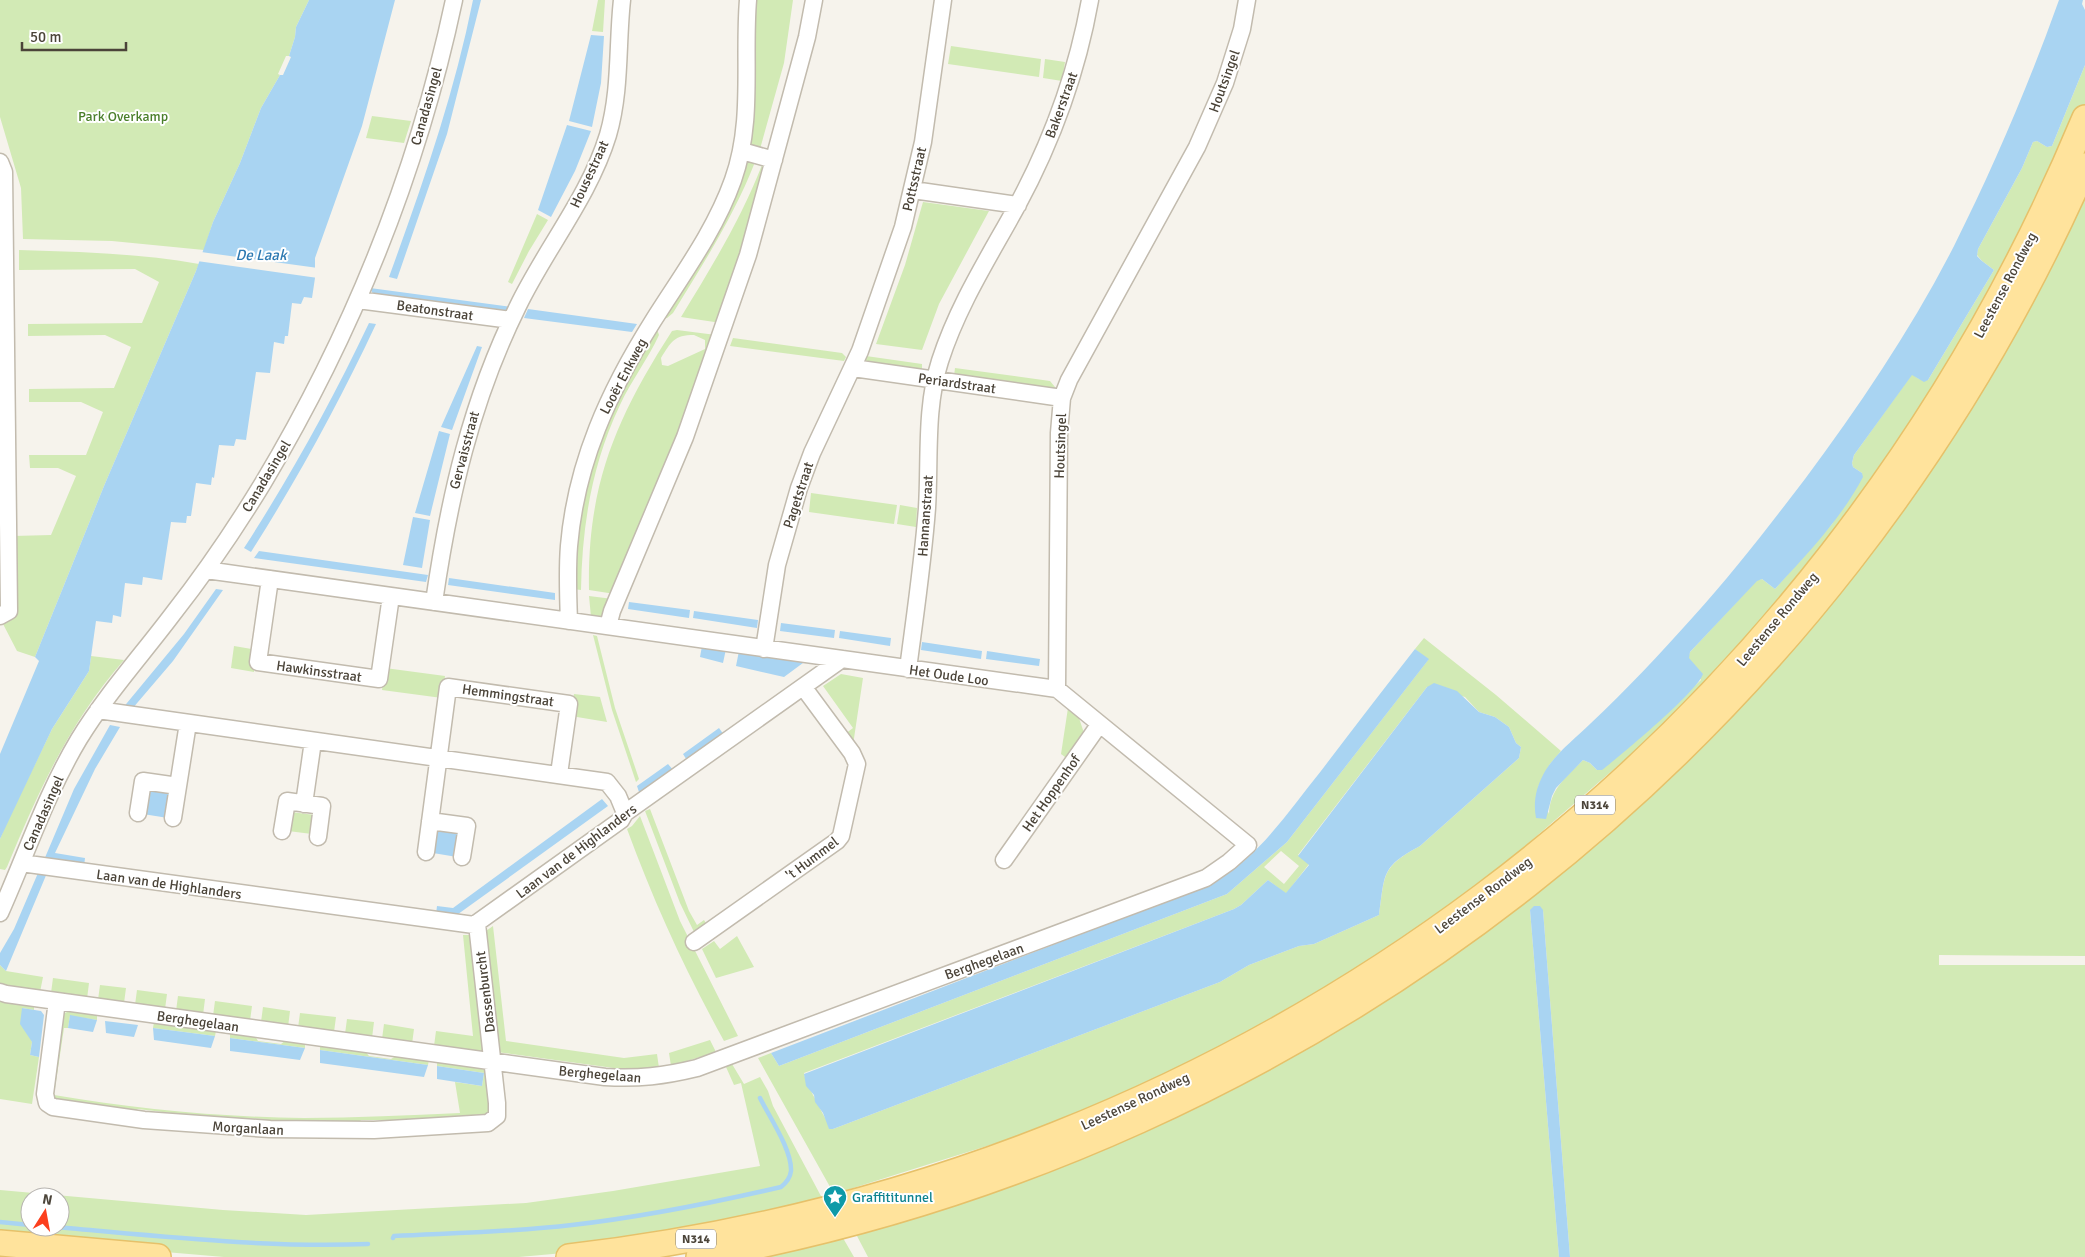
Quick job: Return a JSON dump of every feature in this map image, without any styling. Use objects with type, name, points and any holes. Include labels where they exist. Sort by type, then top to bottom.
[{"type":"main road","name":"Leestense Rondweg","points":[[854,1213],[950,1174],[1054,1137],[1141,1099],[1248,1046],[1350,987],[1436,930],[1514,872],[1598,802],[1686,720],[1761,640],[1829,557],[1885,482],[1938,402],[1995,307],[2036,227],[2085,118]]},
{"type":"main road","name":"Leestense Rondweg","points":[[699,1257],[854,1213],[991,1181],[1079,1147],[1168,1108],[1257,1063],[1320,1027],[1411,970],[1485,918],[1585,838],[1666,765],[1747,683],[1807,614],[1868,537],[1934,443],[1991,351],[2039,264],[2085,166]]},
{"type":"main road","name":"Leestense Rondweg","points":[[569,1257],[825,1221]]},
{"type":"main road","points":[[0,1242],[158,1257]]},
{"type":"street","name":"Canadasingel","points":[[0,913],[62,769],[98,710],[206,570],[250,504],[323,374],[358,300],[379,248],[417,140],[436,74],[454,0]]},
{"type":"street","name":"Housestraat","points":[[519,304],[589,182],[603,150],[617,90],[622,0]]},
{"type":"street","name":"Looër Enkweg","points":[[569,621],[568,575],[571,532],[579,483],[595,432],[614,387],[718,216],[733,180],[742,151],[746,120],[748,0]]},
{"type":"street","points":[[608,626],[612,611],[694,412],[748,255],[807,37],[814,0]]},
{"type":"street","name":"Pottsstraat","points":[[860,351],[891,265],[913,190],[944,0]]},
{"type":"street","name":"Bakerstraat","points":[[940,363],[966,296],[1018,205],[1056,125],[1077,61],[1090,0]]},
{"type":"street","name":"Houtsingel","points":[[1057,689],[1059,433],[1062,398],[1069,380],[1197,147],[1225,82],[1242,28],[1247,0]]},
{"type":"street","points":[[742,151],[774,160]]},
{"type":"street","points":[[0,162],[4,172],[2,267],[4,455],[9,611],[0,616]]},
{"type":"street","points":[[913,190],[1018,205]]},
{"type":"street","name":"Beatonstraat","points":[[358,300],[511,320]]},
{"type":"street","name":"Gervaisstraat","points":[[434,602],[447,520],[467,436],[486,377],[519,304]]},
{"type":"street","name":"Pagetstraat","points":[[764,649],[777,565],[791,512],[812,453],[860,351]]},
{"type":"street","name":"Hannanstraat","points":[[908,669],[925,531],[931,408],[940,363]]},
{"type":"street","name":"Periardstraat","points":[[853,368],[1062,398]]},
{"type":"street","points":[[206,570],[842,659]]},
{"type":"street","name":"Hawkinsstraat","points":[[270,579],[258,662],[379,679],[391,596]]},
{"type":"street","name":"Het Oude Loo","points":[[842,659],[1057,689]]},
{"type":"street","name":"Laan van de Highlanders","points":[[21,863],[466,925],[477,924],[621,820],[626,812],[804,688],[842,659]]},
{"type":"street","name":"Hemmingstraat","points":[[426,852],[448,686],[569,704],[559,774]]},
{"type":"street","name":"'t Hummel","points":[[694,942],[837,842],[841,836],[857,764],[852,753],[804,688]]},
{"type":"street","points":[[1057,689],[1100,725]]},
{"type":"street","points":[[98,710],[607,782],[618,796],[626,812]]},
{"type":"street","points":[[173,818],[188,723]]},
{"type":"street","name":"Berghegelaan","points":[[0,992],[605,1077],[635,1079],[665,1076],[697,1068],[1206,878],[1229,862],[1248,844],[1100,725]]},
{"type":"street","name":"Het Hoppenhof","points":[[1004,860],[1100,725]]},
{"type":"street","points":[[304,804],[313,741]]},
{"type":"street","points":[[138,813],[143,781],[178,786]]},
{"type":"street","points":[[282,831],[286,801],[322,806],[318,837]]},
{"type":"street","points":[[430,821],[467,826],[462,857]]},
{"type":"street","name":"Dassenburcht","points":[[477,924],[494,1061]]},
{"type":"street","name":"Morganlaan","points":[[58,1001],[45,1086],[47,1103],[59,1109],[101,1115],[188,1124],[289,1130],[374,1130],[480,1125],[492,1122],[497,1116],[494,1061]]},
{"type":"green space","name":"Park Overkamp","points":[[0,0],[309,0],[296,27],[289,56],[286,56],[278,74],[280,75],[261,108],[240,163],[213,222],[204,250],[112,241],[23,239],[21,188],[0,117]]},
{"type":"green space","points":[[598,0],[605,0],[603,32],[592,31]]},
{"type":"green space","points":[[752,0],[793,0],[784,63],[760,149],[750,144]]},
{"type":"green space","points":[[951,46],[1041,59],[1039,77],[948,64]]},
{"type":"green space","points":[[1045,59],[1065,62],[1062,81],[1043,78]]},
{"type":"green space","points":[[2085,65],[2085,106],[2064,157],[1927,412],[1719,678],[1426,932],[1121,1104],[834,1194],[758,1058],[771,1053],[779,1066],[1227,894],[1287,842],[1428,660],[1415,649],[1424,638],[1496,695],[1561,751],[1550,764],[1538,787],[1549,814],[1552,797],[1556,790],[1583,760],[1590,763],[1597,770],[1630,746],[1701,680],[1688,658],[1690,652],[1757,580],[1762,579],[1775,589],[1832,524],[1862,473],[1853,467],[1854,455],[1912,374],[1919,379],[1928,380],[1994,270],[1977,255],[1978,249],[2022,168],[2033,142],[2037,141],[2047,147],[2052,146]],"holes":[[[1427,687],[1465,697],[1479,712],[1495,717],[1509,727],[1516,743],[1521,747],[1519,758],[1420,846],[1407,853],[1391,866],[1384,881],[1379,915],[1314,944],[1299,946],[1249,965],[1220,982],[833,1129],[830,1125],[808,1085],[804,1073],[1234,909],[1268,880],[1286,894],[1309,864],[1298,855]],[[1281,851],[1299,866],[1284,884],[1264,867]]]},
{"type":"green space","points":[[372,116],[411,121],[404,143],[366,138]]},
{"type":"green space","points":[[748,161],[755,162],[728,221],[673,313],[667,318],[661,319],[744,163]]},
{"type":"green space","points":[[762,165],[764,169],[721,323],[681,317],[735,224]]},
{"type":"green space","points":[[2085,178],[2085,956],[1939,955],[1939,965],[2085,965],[2085,1257],[1570,1257],[1543,910],[1530,910],[1559,1257],[868,1257],[857,1236],[861,1226],[1341,1027],[1388,997],[1413,974],[1680,758]]},
{"type":"green space","points":[[923,202],[989,211],[939,304],[922,350],[876,344],[905,265]]},
{"type":"green space","points":[[537,214],[548,220],[512,284],[508,282]]},
{"type":"green space","points":[[19,250],[132,255],[199,264],[104,486],[35,657],[17,651],[2,622],[13,536],[51,535],[76,476],[58,468],[30,468],[29,455],[86,455],[103,412],[81,402],[29,402],[29,389],[114,388],[131,347],[105,335],[28,336],[28,324],[142,323],[159,282],[135,269],[19,270]]},
{"type":"green space","points":[[657,329],[659,335],[624,396],[602,450],[586,518],[581,590],[573,589],[575,527],[609,408]]},
{"type":"green space","points":[[672,331],[716,335],[615,594],[589,590],[593,517],[609,454],[635,393]],"holes":[[[694,335],[705,340],[705,349],[668,366],[662,365],[661,358],[677,338]]]},
{"type":"green space","points":[[733,338],[842,353],[846,357],[844,361],[730,346]]},
{"type":"green space","points":[[866,356],[922,364],[922,372],[866,363],[864,361]]},
{"type":"green space","points":[[955,368],[1050,381],[1055,389],[954,376]]},
{"type":"green space","points":[[811,493],[897,505],[894,524],[809,512]]},
{"type":"green space","points":[[900,505],[917,508],[916,527],[897,524]]},
{"type":"green space","points":[[589,596],[613,599],[605,615],[601,618],[591,617]]},
{"type":"green space","points":[[593,635],[597,636],[615,708],[639,779],[636,782],[612,710]]},
{"type":"green space","points":[[234,646],[257,650],[254,672],[231,668]]},
{"type":"green space","points":[[91,656],[124,660],[104,684],[71,733],[43,785],[7,867],[5,870],[0,869],[0,839],[6,824],[52,729],[89,671]]},
{"type":"green space","points":[[385,668],[445,676],[442,698],[382,690]]},
{"type":"green space","points":[[841,674],[863,678],[853,745],[845,734],[853,728],[823,686]]},
{"type":"green space","points":[[574,694],[600,697],[607,722],[571,716]]},
{"type":"green space","points":[[1068,708],[1079,718],[1084,733],[1069,760],[1061,754]]},
{"type":"green space","points":[[650,809],[689,911],[697,925],[704,920],[707,925],[695,934],[680,903],[645,811]]},
{"type":"green space","points":[[291,812],[315,815],[312,834],[288,831]]},
{"type":"green space","points":[[640,816],[680,921],[738,1036],[724,1041],[696,989],[660,911],[627,829]]},
{"type":"green space","points":[[493,926],[506,1041],[624,1058],[657,1054],[659,1068],[628,1070],[497,1052],[483,933]]},
{"type":"green space","points":[[463,935],[473,935],[485,1049],[477,1052],[434,1046],[436,1031],[473,1036]]},
{"type":"green space","points":[[737,936],[754,967],[716,978],[702,949],[714,941],[720,949]]},
{"type":"green space","points":[[0,965],[6,971],[43,977],[40,992],[3,986],[0,983]]},
{"type":"green space","points":[[53,978],[89,983],[87,999],[51,993]]},
{"type":"green space","points":[[100,985],[126,988],[124,1003],[98,1000]]},
{"type":"green space","points":[[137,990],[167,994],[165,1009],[135,1005]]},
{"type":"green space","points":[[178,996],[205,999],[203,1015],[176,1011]]},
{"type":"green space","points":[[0,1000],[34,1006],[34,1010],[22,1008],[32,1042],[30,1055],[39,1057],[32,1104],[0,1099]]},
{"type":"green space","points":[[215,1001],[252,1006],[250,1021],[213,1016]]},
{"type":"green space","points":[[263,1007],[290,1011],[288,1027],[261,1022]]},
{"type":"green space","points":[[69,1011],[97,1014],[97,1020],[70,1016],[68,1028],[64,1028],[54,1095],[147,1108],[241,1116],[323,1118],[460,1113],[455,1082],[482,1086],[484,1073],[437,1066],[437,1061],[486,1070],[489,1074],[489,1116],[389,1123],[383,1120],[361,1120],[357,1125],[241,1118],[235,1122],[176,1117],[171,1113],[138,1109],[133,1113],[97,1105],[92,1108],[57,1103],[51,1098],[63,1014]]},
{"type":"green space","points":[[300,1013],[336,1017],[334,1032],[298,1028]]},
{"type":"green space","points":[[347,1019],[374,1022],[372,1038],[345,1034]]},
{"type":"green space","points":[[154,1022],[216,1031],[215,1036],[153,1028]]},
{"type":"green space","points":[[384,1024],[414,1029],[412,1044],[382,1039]]},
{"type":"green space","points":[[230,1033],[255,1036],[258,1041],[281,1044],[286,1040],[305,1043],[305,1048],[230,1038]]},
{"type":"green space","points":[[710,1040],[716,1052],[671,1066],[669,1053]]},
{"type":"green space","points":[[320,1045],[365,1051],[369,1056],[391,1059],[396,1056],[429,1060],[428,1065],[320,1050]]},
{"type":"green space","points":[[732,1064],[744,1084],[760,1077],[768,1091],[773,1106],[822,1198],[818,1208],[575,1252],[519,1257],[224,1257],[0,1238],[0,1190],[20,1192],[20,1237],[70,1237],[70,1196],[223,1210],[306,1215],[526,1203],[613,1191],[760,1166],[741,1083],[734,1085],[726,1067]]},
{"type":"green space","points":[[832,1234],[843,1238],[854,1257],[726,1257]]},
{"type":"water","name":"De Laak","points":[[309,0],[395,0],[362,126],[315,258],[312,298],[304,297],[301,304],[292,303],[288,336],[285,336],[284,344],[274,342],[270,373],[256,372],[246,440],[236,439],[234,446],[219,445],[214,478],[212,477],[211,485],[196,483],[191,516],[187,516],[186,523],[171,522],[162,580],[143,577],[142,585],[125,583],[121,617],[113,615],[112,623],[96,621],[89,671],[52,729],[0,839],[0,754],[39,661],[35,657],[104,486],[196,271],[213,222],[240,163],[261,108],[280,75],[283,75],[291,57],[289,56],[296,27]]},
{"type":"water","points":[[473,0],[481,0],[447,134],[397,279],[389,277],[447,105]]},
{"type":"water","points":[[2059,0],[2083,0],[2082,4],[2085,10],[2085,65],[2052,146],[2047,147],[2037,141],[2033,142],[2022,168],[1978,249],[1977,256],[1994,270],[1928,380],[1924,382],[1912,375],[1854,455],[1853,467],[1862,473],[1863,477],[1834,522],[1811,549],[1775,589],[1762,579],[1757,581],[1690,652],[1689,658],[1703,674],[1698,683],[1657,723],[1602,770],[1597,770],[1590,763],[1583,760],[1556,788],[1546,819],[1536,818],[1535,801],[1537,790],[1543,775],[1553,760],[1643,672],[1722,583],[1805,479],[1846,423],[1884,366],[1938,277],[1969,216],[2036,63]]},
{"type":"water","points":[[591,35],[604,36],[601,83],[592,127],[569,121]]},
{"type":"water","points":[[567,125],[591,131],[575,171],[551,217],[538,210]]},
{"type":"water","points":[[370,288],[511,307],[505,312],[373,294]]},
{"type":"water","points":[[528,309],[637,324],[632,332],[524,318]]},
{"type":"water","points":[[369,323],[376,324],[347,383],[317,440],[251,552],[244,548],[310,437]]},
{"type":"water","points":[[477,346],[482,347],[452,430],[441,427]]},
{"type":"water","points":[[439,431],[450,434],[430,516],[415,513]]},
{"type":"water","points":[[413,517],[430,520],[422,568],[403,565]]},
{"type":"water","points":[[259,551],[428,575],[426,582],[254,558]]},
{"type":"water","points":[[449,578],[555,593],[555,600],[448,585]]},
{"type":"water","points":[[216,589],[223,590],[173,661],[132,709],[122,709],[184,634]]},
{"type":"water","points":[[629,602],[690,610],[689,618],[628,609]]},
{"type":"water","points":[[694,611],[758,620],[757,628],[693,618]]},
{"type":"water","points":[[781,623],[835,630],[834,638],[780,631]]},
{"type":"water","points":[[840,631],[891,638],[890,646],[839,638]]},
{"type":"water","points":[[922,642],[982,651],[981,659],[921,650]]},
{"type":"water","points":[[702,646],[726,649],[723,663],[700,657]]},
{"type":"water","points":[[1415,649],[1429,659],[1287,842],[1227,894],[779,1066],[771,1053],[1209,885],[1226,874],[1257,849],[1284,819]]},
{"type":"water","points":[[739,651],[807,660],[784,677],[736,666]]},
{"type":"water","points":[[987,651],[1040,659],[1039,666],[986,659]]},
{"type":"water","points":[[1434,683],[1457,691],[1479,712],[1495,717],[1509,727],[1516,743],[1521,747],[1519,758],[1420,846],[1407,853],[1391,866],[1384,880],[1379,915],[1314,944],[1299,946],[1249,965],[1220,982],[829,1129],[823,1113],[815,1102],[814,1095],[806,1086],[804,1074],[1234,909],[1268,880],[1286,893],[1309,865],[1298,856],[1427,687]]},
{"type":"water","points":[[110,725],[120,727],[95,769],[55,853],[85,858],[84,867],[44,860],[74,789]]},
{"type":"water","points":[[719,728],[724,735],[688,762],[683,754]]},
{"type":"water","points":[[668,764],[674,771],[640,795],[637,786]]},
{"type":"water","points":[[147,790],[171,794],[168,818],[143,814]]},
{"type":"water","points":[[602,799],[608,806],[454,917],[436,914],[437,906],[453,908]]},
{"type":"water","points":[[436,830],[460,834],[457,857],[433,853]]},
{"type":"water","points":[[38,873],[47,873],[6,971],[0,965],[0,953],[14,929]]},
{"type":"water","points":[[1534,906],[1540,906],[1543,910],[1570,1257],[1559,1257],[1530,910]]},
{"type":"water","points":[[22,1008],[41,1011],[44,1015],[39,1057],[30,1055],[32,1042],[20,1024]]},
{"type":"water","points":[[70,1015],[97,1020],[93,1032],[68,1028]]},
{"type":"water","points":[[105,1021],[138,1025],[134,1037],[106,1033]]},
{"type":"water","points":[[153,1028],[215,1036],[211,1048],[154,1040]]},
{"type":"water","points":[[230,1038],[305,1048],[300,1060],[230,1051]]},
{"type":"water","points":[[320,1050],[428,1065],[424,1077],[320,1063]]},
{"type":"water","points":[[437,1066],[484,1073],[482,1086],[437,1079]]},
{"type":"pier","points":[[201,252],[318,268],[318,278],[197,261]]},
{"type":"waterway","points":[[393,1238],[394,1236],[528,1229],[598,1222],[677,1209],[781,1187],[790,1176],[788,1154],[760,1098]]},
{"type":"waterway","points":[[0,1222],[20,1224]]},
{"type":"waterway","points":[[70,1228],[251,1243],[368,1244]]},
{"type":"place","name":"Graffititunnel","points":[[835,1218]]}]
